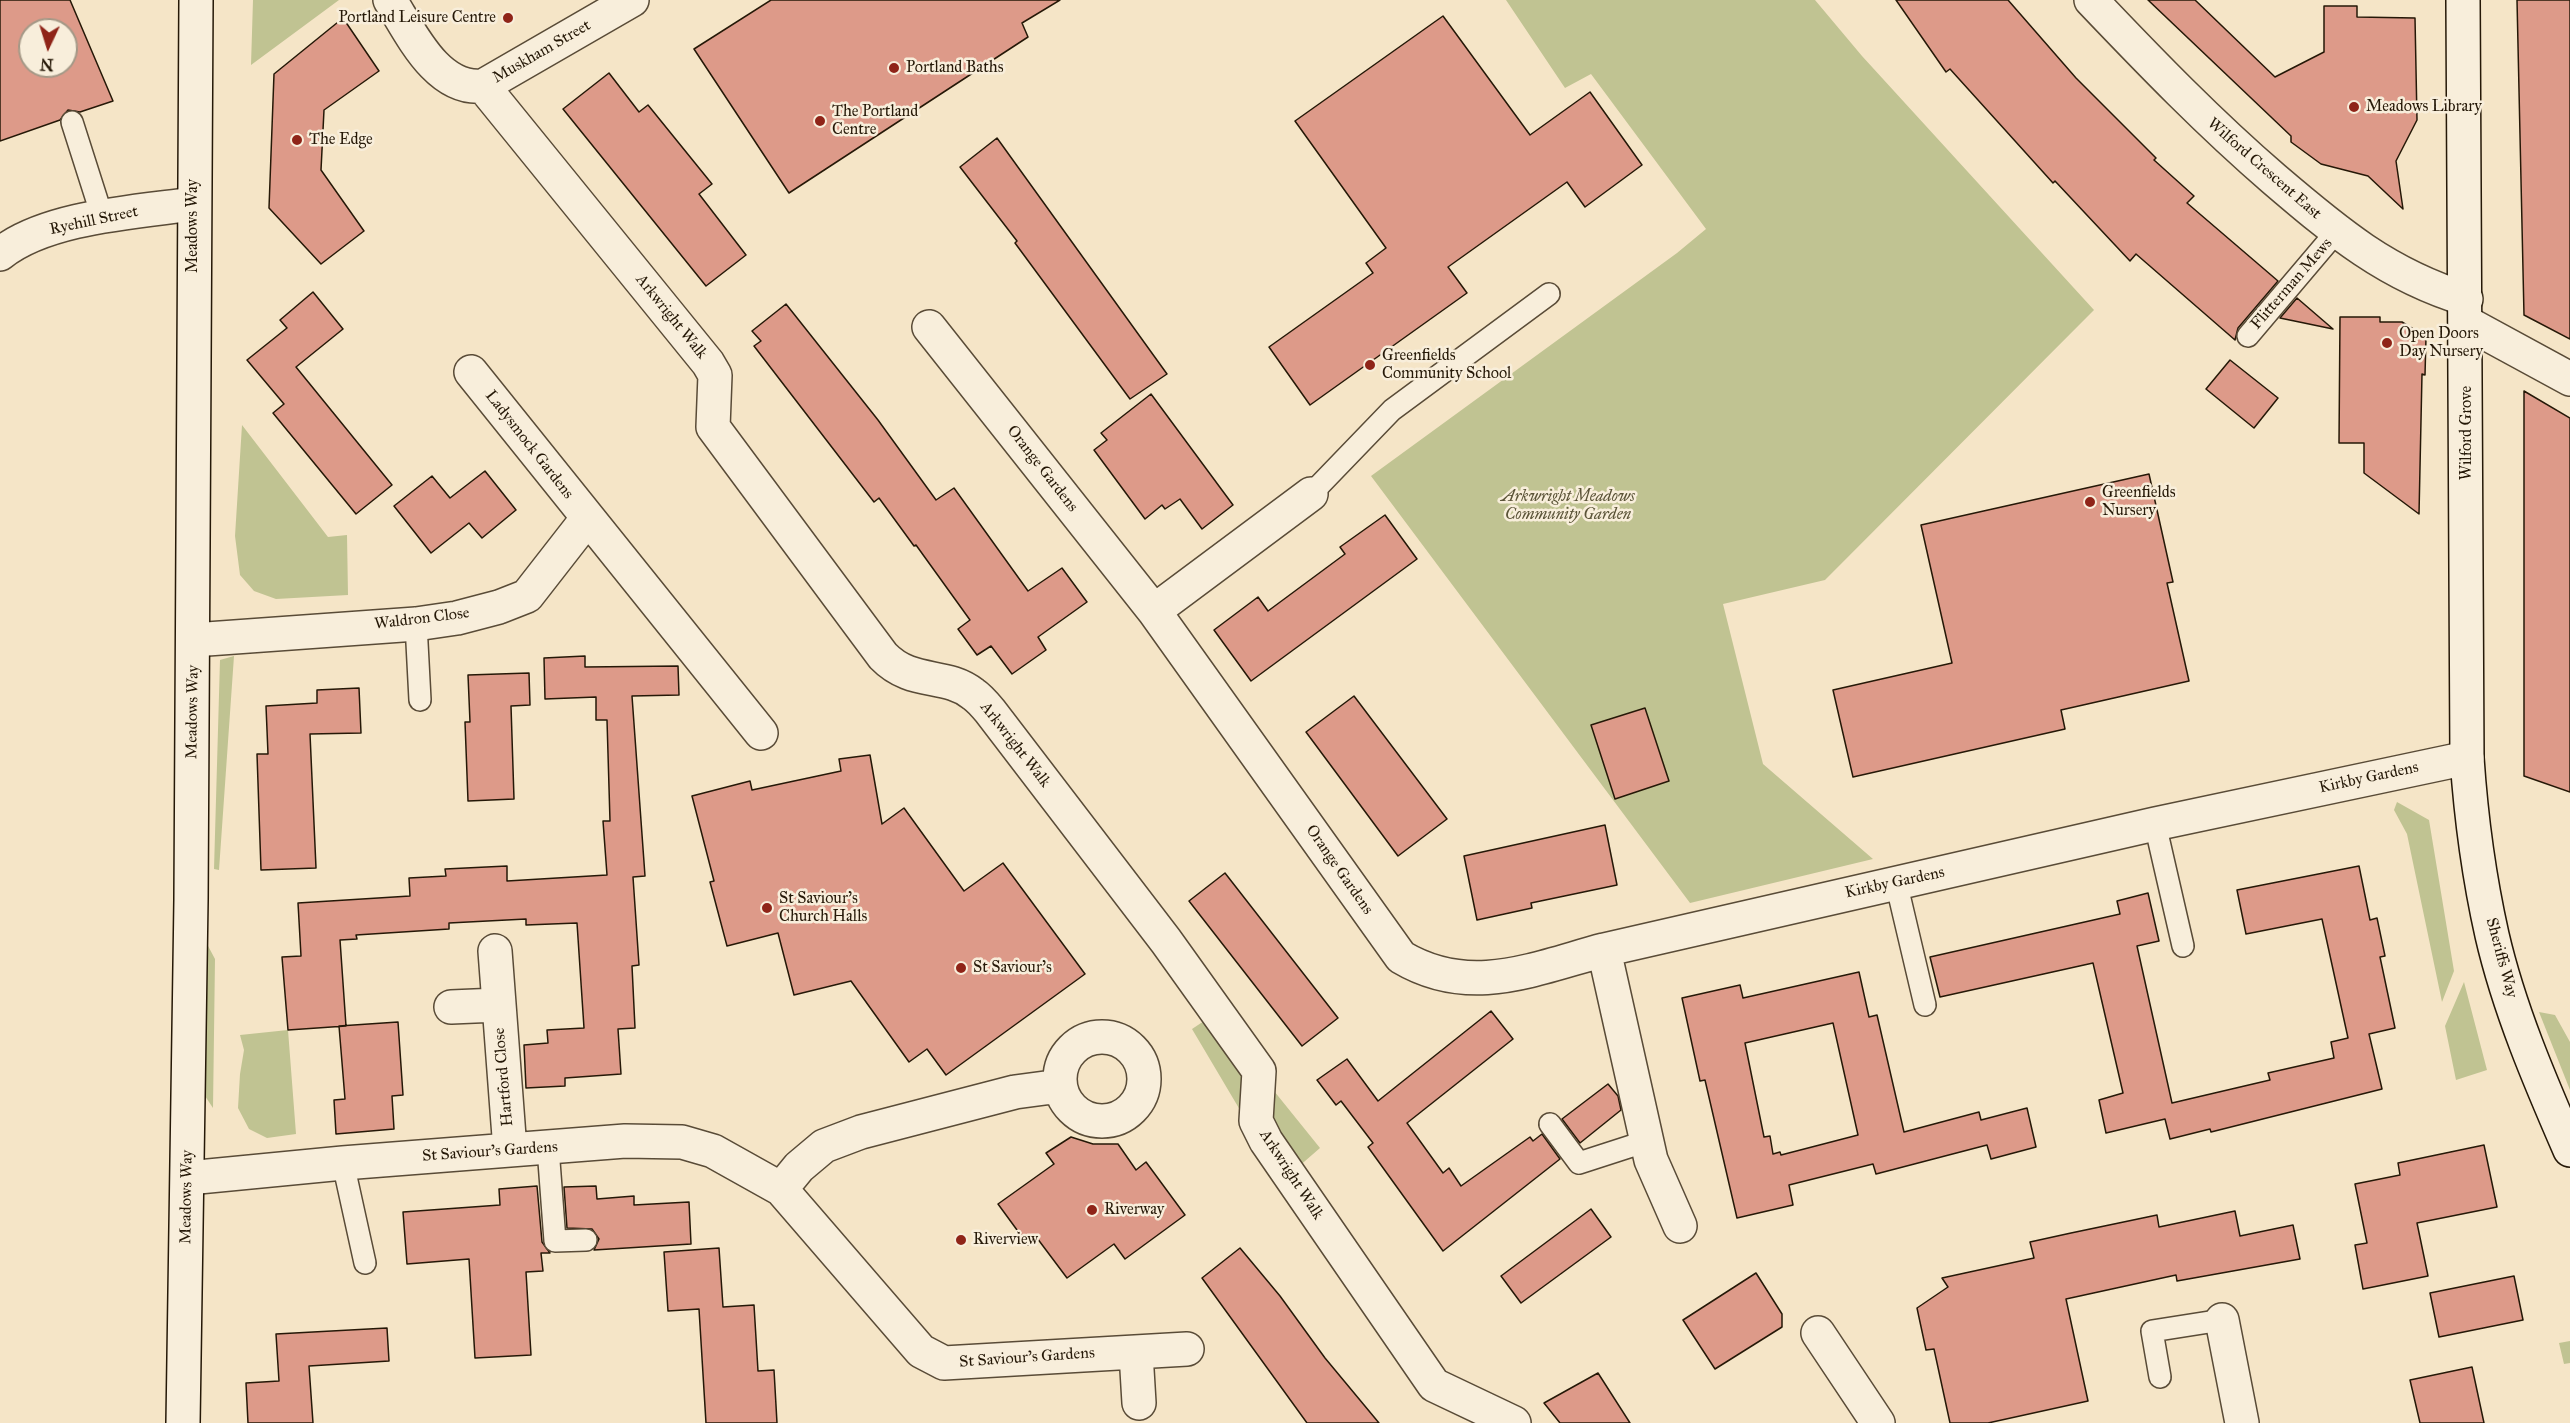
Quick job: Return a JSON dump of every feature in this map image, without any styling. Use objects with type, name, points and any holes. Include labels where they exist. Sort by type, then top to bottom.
[{"type":"street","name":"Meadows Way","points":[[183,1423],[188,1178],[193,640],[195,363],[193,204],[196,0]]},
{"type":"street","points":[[390,0],[422,51],[448,78],[468,88],[483,86]]},
{"type":"street","name":"Muskham Street","points":[[483,86],[632,0]]},
{"type":"street","name":"Wilford Crescent East","points":[[2091,0],[2215,128],[2337,231],[2404,276],[2467,311],[2570,379]]},
{"type":"street","name":"Wilford Grove","points":[[2463,0],[2467,311],[2468,758]]},
{"type":"street","name":"Arkwright Walk","points":[[483,86],[708,363],[715,375],[713,427],[883,656],[896,669],[949,682],[973,693],[990,711],[1204,993],[1259,1071],[1256,1121],[1266,1142],[1434,1385],[1514,1423]]},
{"type":"street","name":"Ryehill Street","points":[[0,254],[40,232],[102,216],[193,204]]},
{"type":"street","name":"Orange Gardens","points":[[929,327],[1154,611],[1401,957],[1421,969],[1463,978],[1495,979],[1604,950]]},
{"type":"street","name":"Ladysmock Gardens","points":[[471,372],[587,519]]},
{"type":"street","points":[[1154,611],[1311,494]]},
{"type":"street","points":[[587,519],[761,733]]},
{"type":"street","name":"Waldron Close","points":[[193,640],[416,624],[488,610],[527,596],[587,519]]},
{"type":"street","name":"Kirkby Gardens","points":[[1604,950],[2155,824],[2468,758]]},
{"type":"street","name":"Sheriffs Way","points":[[2468,758],[2470,808],[2492,935],[2533,1063],[2570,1150]]},
{"type":"street","points":[[1604,950],[1647,1141],[1659,1179],[1680,1226]]},
{"type":"street","name":"Hartford Close","points":[[495,951],[510,1150]]},
{"type":"street","name":"Hartford Close","points":[[451,1008],[498,1005]]},
{"type":"street","points":[[781,1189],[799,1167],[824,1146],[861,1132],[1015,1092],[1060,1086]]},
{"type":"street","name":"St Saviour's Gardens","points":[[188,1178],[343,1163],[625,1141],[682,1142],[712,1151],[781,1189],[921,1351],[944,1363],[1077,1354],[1136,1353],[1187,1348]]},
{"type":"street","points":[[2222,1320],[2242,1423]]},
{"type":"street","points":[[1818,1333],[1878,1423]]},
{"type":"street","points":[[1136,1353],[1138,1403]]},
{"type":"lane","points":[[72,122],[102,216]]},
{"type":"lane","name":"Flitterman Mews","points":[[2248,336],[2337,231]]},
{"type":"lane","points":[[1311,494],[1392,410],[1549,294]]},
{"type":"lane","points":[[416,624],[420,700]]},
{"type":"lane","points":[[2155,824],[2184,946]]},
{"type":"lane","points":[[1896,882],[1925,1005]]},
{"type":"lane","points":[[1550,1124],[1580,1163],[1647,1141]]},
{"type":"lane","points":[[548,1148],[555,1241],[586,1240]]},
{"type":"lane","points":[[343,1163],[365,1263]]},
{"type":"lane","points":[[2160,1377],[2152,1331],[2222,1320]]},
{"type":"green space","points":[[253,0],[339,0],[251,65]]},
{"type":"green space","name":"Arkwright Meadows Community Garden","points":[[1506,0],[1815,0],[1862,56],[2094,310],[1825,580],[1723,604],[1763,764],[1873,859],[1690,903],[1371,476],[1677,253],[1706,229],[1591,74],[1565,88]]},
{"type":"green space","points":[[242,425],[328,537],[347,535],[348,595],[276,599],[254,591],[240,575],[235,536]]},
{"type":"green space","points":[[234,656],[219,870],[214,869],[220,660]]},
{"type":"green space","points":[[2397,802],[2429,820],[2454,971],[2442,1002],[2407,834],[2394,810]]},
{"type":"green space","points":[[199,929],[215,959],[213,1108],[195,1081]]},
{"type":"green space","points":[[2464,982],[2487,1070],[2456,1080],[2445,1026]]},
{"type":"green space","points":[[2539,1012],[2555,1015],[2570,1042],[2570,1090]]},
{"type":"green space","points":[[1207,1019],[1246,1074],[1240,1110],[1192,1029]]},
{"type":"green space","points":[[288,1030],[296,1134],[267,1138],[249,1129],[238,1108],[244,1050],[240,1035]]},
{"type":"green space","points":[[1270,1086],[1320,1148],[1297,1168],[1264,1116]]},
{"type":"green space","points":[[2570,1341],[2570,1363],[2564,1364],[2559,1343]]},
{"type":"building","points":[[0,0],[70,0],[78,18],[18,18],[18,78],[78,78],[78,19],[113,101],[80,112],[68,110],[60,120],[0,141]]},
{"type":"building","name":"The Portland Centre","points":[[771,0],[1060,0],[1022,23],[1028,37],[789,193],[694,49]]},
{"type":"building","points":[[1896,0],[2008,0],[2076,78],[2156,158],[2154,160],[2194,196],[2187,203],[2278,281],[2238,328],[2235,340],[2136,254],[2130,261],[2055,181],[2053,183],[1950,69],[1946,72]]},
{"type":"building","name":"Meadows Library","points":[[2148,0],[2195,0],[2275,77],[2324,52],[2324,6],[2357,6],[2357,17],[2415,18],[2417,120],[2396,161],[2403,209],[2368,176],[2321,164],[2291,142],[2291,136]]},
{"type":"building","points":[[2517,0],[2570,0],[2570,339],[2524,315]]},
{"type":"building","points":[[1443,16],[1530,135],[1590,92],[1642,165],[1585,207],[1567,182],[1448,267],[1467,293],[1310,405],[1269,347],[1373,273],[1366,263],[1386,248],[1295,121]]},
{"type":"building","name":"The Edge","points":[[343,18],[379,71],[324,110],[321,170],[364,231],[321,264],[269,208],[274,74]]},
{"type":"building","points":[[609,73],[639,112],[648,105],[712,184],[699,194],[746,255],[706,286],[563,109]]},
{"type":"building","points":[[997,138],[1167,374],[1130,399],[1015,243],[1017,241],[960,167]]},
{"type":"building","points":[[313,292],[343,329],[296,367],[392,485],[356,514],[273,413],[284,404],[247,360],[287,328],[280,320]]},
{"type":"building","points":[[2297,298],[2333,329],[2280,318]]},
{"type":"building","points":[[786,304],[878,420],[936,500],[954,488],[1028,591],[1062,568],[1087,602],[1038,637],[1046,650],[1012,674],[991,646],[977,655],[958,629],[970,620],[916,545],[914,546],[879,498],[874,502],[754,346],[761,341],[752,331]]},
{"type":"building","points":[[2340,317],[2380,317],[2380,322],[2402,322],[2426,337],[2425,375],[2422,374],[2419,514],[2364,473],[2364,443],[2339,443]]},
{"type":"building","points":[[2230,360],[2278,398],[2254,428],[2206,389]]},
{"type":"building","points":[[2524,391],[2570,418],[2570,792],[2524,776]]},
{"type":"building","points":[[1151,394],[1233,505],[1202,529],[1180,499],[1165,509],[1162,505],[1145,519],[1094,450],[1107,440],[1101,433]]},
{"type":"building","points":[[485,471],[516,510],[482,538],[469,523],[431,553],[394,506],[432,476],[450,498]]},
{"type":"building","points":[[2149,474],[2173,582],[2167,583],[2189,681],[2061,710],[2065,729],[1853,777],[1833,690],[1952,663],[1921,525]]},
{"type":"building","points":[[1385,515],[1417,559],[1251,681],[1214,630],[1258,597],[1268,611],[1345,554],[1340,547]]},
{"type":"building","points":[[585,656],[585,667],[678,666],[679,695],[632,696],[645,876],[633,877],[639,965],[632,966],[635,1028],[618,1029],[621,1074],[565,1078],[565,1086],[526,1088],[524,1045],[548,1043],[547,1030],[584,1028],[577,923],[526,925],[526,919],[449,923],[449,929],[356,935],[357,939],[340,940],[346,1026],[288,1030],[282,957],[301,956],[298,903],[410,896],[409,878],[446,876],[445,869],[507,866],[507,881],[607,875],[603,821],[610,821],[607,720],[596,720],[596,697],[545,699],[544,658]]},
{"type":"building","points":[[529,673],[530,705],[511,706],[514,799],[468,801],[465,722],[470,722],[468,675]]},
{"type":"building","points":[[359,688],[361,733],[310,734],[316,868],[261,870],[257,754],[268,754],[266,706],[317,703],[317,690]]},
{"type":"building","points":[[1354,696],[1447,819],[1398,856],[1306,732]]},
{"type":"building","points":[[1645,708],[1669,781],[1615,799],[1591,725]]},
{"type":"building","points":[[870,755],[882,824],[904,808],[964,891],[1003,863],[1085,974],[946,1075],[927,1049],[909,1062],[851,981],[794,995],[778,933],[727,946],[710,882],[714,881],[692,796],[750,781],[752,790],[841,771],[839,759]]},
{"type":"building","points":[[1605,825],[1617,885],[1531,903],[1532,908],[1477,920],[1464,856]]},
{"type":"building","points":[[2359,866],[2370,920],[2377,918],[2385,956],[2380,957],[2395,1028],[2369,1034],[2382,1089],[2211,1132],[2210,1129],[2170,1139],[2165,1119],[2106,1133],[2099,1100],[2123,1093],[2093,963],[1940,997],[1930,957],[2120,914],[2117,901],[2148,893],[2159,941],[2137,946],[2172,1103],[2270,1080],[2268,1073],[2334,1058],[2331,1042],[2348,1038],[2322,919],[2246,934],[2237,890]]},
{"type":"building","points":[[1225,873],[1338,1018],[1302,1046],[1189,901]]},
{"type":"building","points":[[1859,972],[1869,1017],[1877,1015],[1904,1132],[1979,1112],[1981,1120],[2027,1108],[2036,1147],[1991,1159],[1987,1145],[1876,1174],[1873,1164],[1789,1185],[1793,1205],[1737,1218],[1705,1080],[1700,1081],[1682,998],[1740,985],[1743,998]],"holes":[[[1833,1023],[1858,1135],[1781,1155],[1780,1152],[1773,1154],[1770,1136],[1764,1137],[1745,1043]]]},
{"type":"building","points":[[1491,1011],[1513,1039],[1407,1123],[1443,1173],[1449,1168],[1461,1186],[1530,1137],[1533,1141],[1542,1134],[1560,1159],[1443,1251],[1368,1147],[1373,1143],[1341,1101],[1336,1105],[1317,1080],[1347,1059],[1378,1101]]},
{"type":"building","points":[[398,1022],[403,1095],[392,1096],[394,1129],[336,1134],[334,1100],[345,1099],[339,1026]]},
{"type":"building","points":[[1608,1084],[1618,1096],[1621,1110],[1580,1143],[1562,1119]]},
{"type":"building","name":"Riverway","points":[[1071,1137],[1093,1144],[1118,1144],[1136,1170],[1146,1162],[1185,1215],[1125,1259],[1114,1244],[1067,1278],[1037,1238],[1028,1245],[998,1204],[1054,1164],[1046,1153]]},
{"type":"building","points":[[2484,1145],[2497,1207],[2417,1223],[2428,1276],[2363,1289],[2355,1245],[2367,1243],[2355,1184],[2400,1175],[2398,1163]]},
{"type":"building","points":[[537,1186],[542,1242],[550,1253],[541,1253],[543,1271],[526,1272],[531,1355],[475,1358],[469,1259],[407,1264],[403,1212],[500,1205],[499,1189]]},
{"type":"building","points":[[596,1186],[597,1199],[634,1196],[634,1205],[689,1202],[691,1244],[594,1250],[599,1239],[592,1229],[567,1228],[564,1187]]},
{"type":"building","points":[[1591,1209],[1611,1237],[1521,1303],[1501,1276]]},
{"type":"building","points":[[2235,1211],[2240,1236],[2293,1225],[2300,1259],[2177,1281],[2176,1275],[2066,1299],[2088,1401],[1988,1423],[1950,1423],[1934,1349],[1926,1350],[1917,1308],[1948,1287],[1942,1278],[2034,1258],[2030,1242],[2157,1215],[2159,1227]]},
{"type":"building","points":[[719,1248],[723,1307],[754,1305],[758,1371],[774,1370],[777,1423],[706,1423],[699,1309],[668,1311],[664,1252]]},
{"type":"building","points":[[1240,1248],[1280,1296],[1325,1358],[1379,1423],[1307,1423],[1202,1278]]},
{"type":"building","points":[[1756,1273],[1782,1314],[1782,1327],[1715,1369],[1683,1320]]},
{"type":"building","points":[[2514,1276],[2523,1320],[2439,1337],[2430,1293]]},
{"type":"building","points":[[387,1328],[389,1361],[309,1366],[313,1423],[248,1423],[246,1383],[279,1381],[276,1334]]},
{"type":"building","points":[[2472,1367],[2484,1423],[2420,1423],[2410,1380]]},
{"type":"building","points":[[1598,1373],[1630,1423],[1560,1423],[1544,1403]]},
{"type":"place","name":"Portland Leisure Centre","points":[[508,18]]},
{"type":"place","name":"Portland Baths","points":[[894,68]]},
{"type":"place","name":"Meadows Library","points":[[2354,107]]},
{"type":"place","name":"The Portland Centre","points":[[820,121]]},
{"type":"place","name":"The Edge","points":[[297,140]]},
{"type":"place","name":"Open Doors Day Nursery","points":[[2387,343]]},
{"type":"place","name":"Greenfields Community School","points":[[1370,365]]},
{"type":"place","name":"Greenfields Nursery","points":[[2090,502]]},
{"type":"place","name":"St Saviour's Church Halls","points":[[767,908]]},
{"type":"place","name":"St Saviour's","points":[[961,968]]},
{"type":"place","name":"Riverway","points":[[1092,1210]]},
{"type":"place","name":"Riverview","points":[[961,1240]]}]
